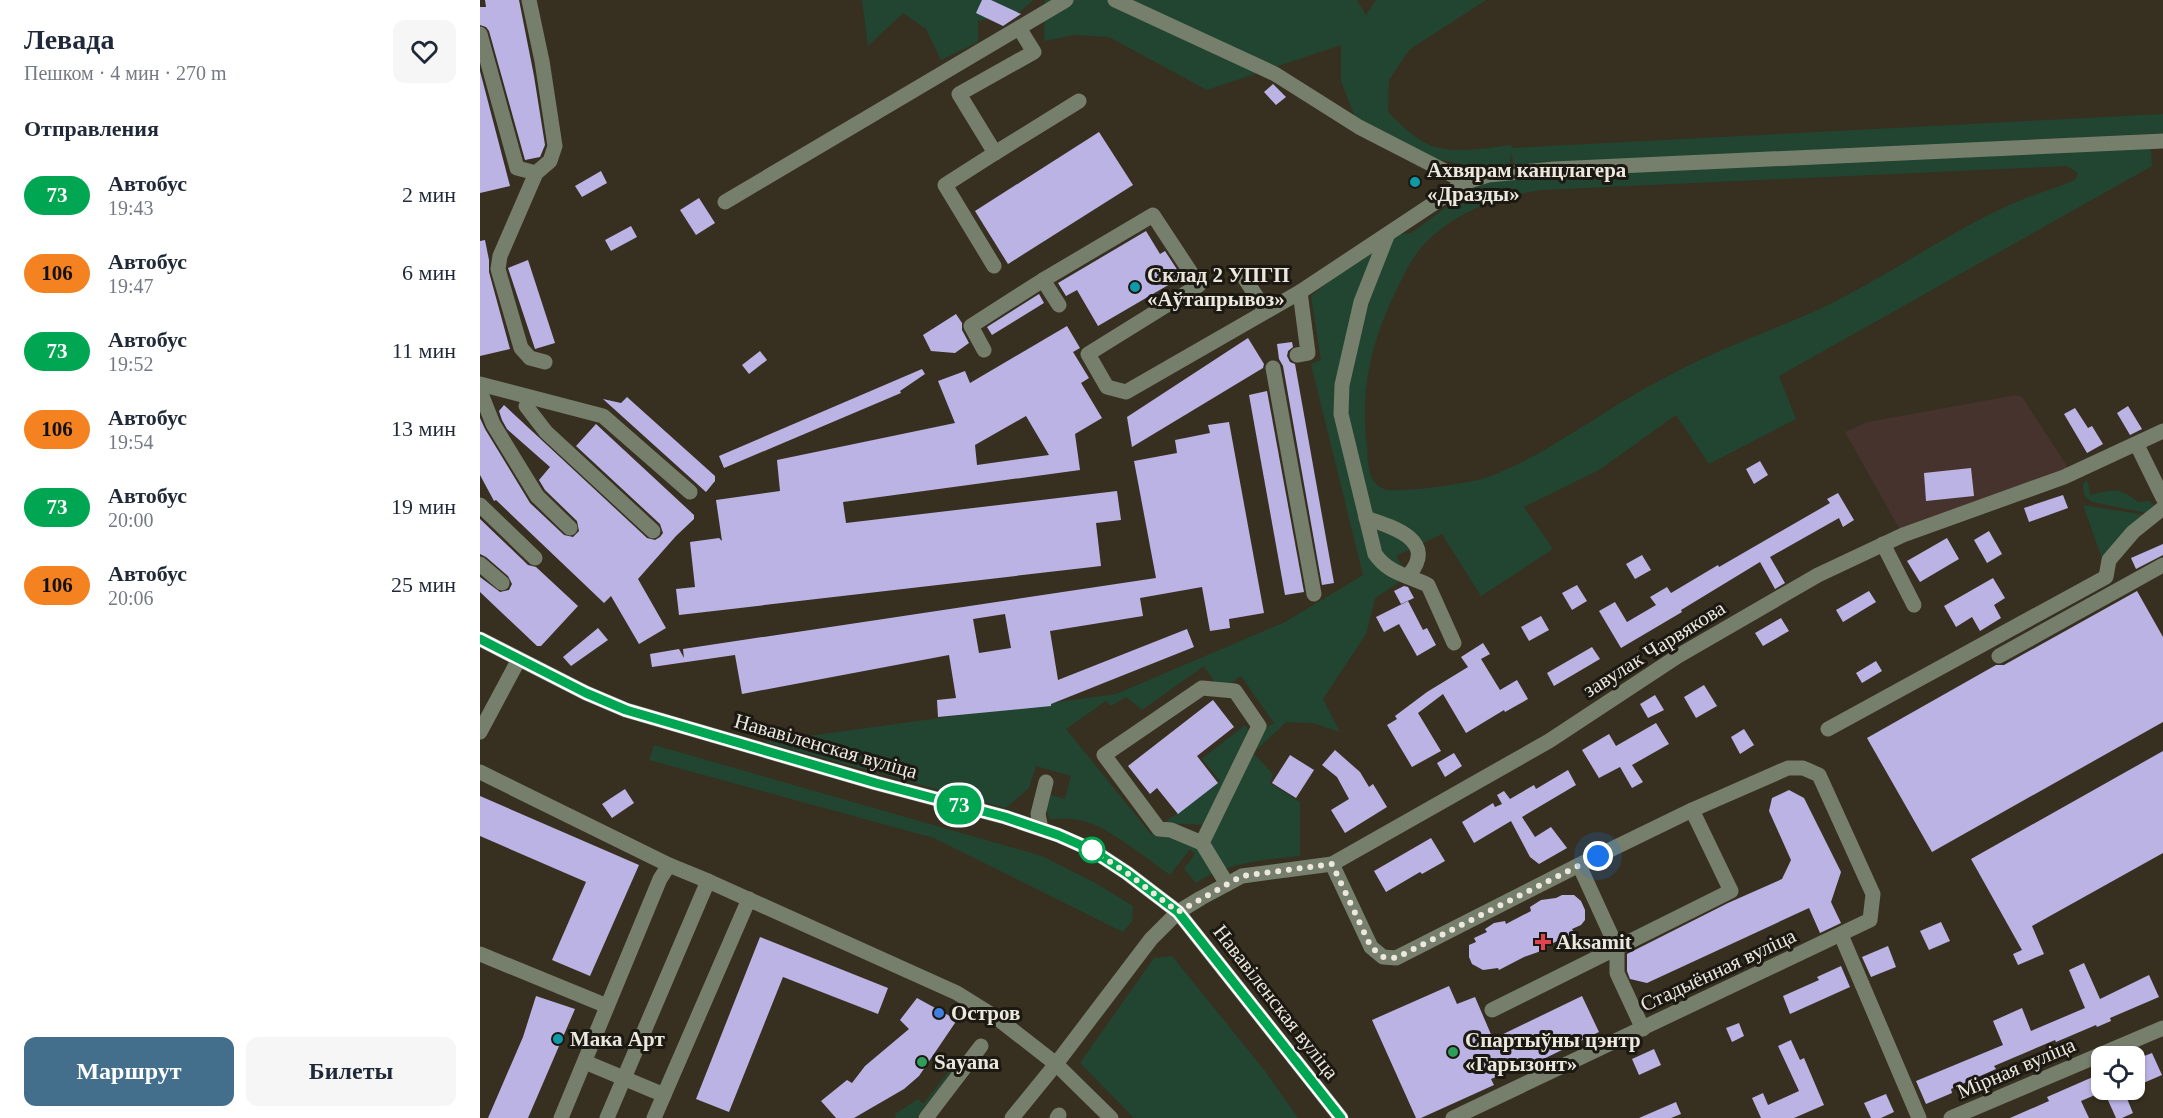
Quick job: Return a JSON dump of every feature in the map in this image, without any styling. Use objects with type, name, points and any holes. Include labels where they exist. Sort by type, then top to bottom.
[{"type":"street","points":[[529,0],[542,61],[555,146],[550,161],[536,173],[500,256],[498,269],[521,348],[530,358],[544,362]]},
{"type":"street","points":[[725,202],[1066,0]]},
{"type":"street","points":[[1115,0],[1275,74],[1359,127],[1466,182]]},
{"type":"street","points":[[995,153],[959,94],[1034,52],[1019,28]]},
{"type":"street","points":[[480,34],[517,168],[536,173]]},
{"type":"street","points":[[994,266],[945,185],[1079,101]]},
{"type":"street","points":[[984,350],[971,326],[1153,215],[1199,285],[1088,354],[1107,387],[1126,392],[1300,292],[1466,182],[1488,175],[1544,170],[2163,141]]},
{"type":"street","points":[[1387,236],[1361,302],[1342,385],[1341,414],[1375,554],[1393,572],[1428,585],[1454,643]]},
{"type":"street","points":[[1245,279],[1266,311]]},
{"type":"street","points":[[1043,280],[1059,305]]},
{"type":"street","points":[[1297,355],[1308,353],[1300,292]]},
{"type":"street","points":[[1273,368],[1314,594]]},
{"type":"street","points":[[480,384],[603,416],[690,492]]},
{"type":"street","points":[[480,391],[493,424],[537,495],[570,528]]},
{"type":"street","points":[[526,406],[546,432],[653,531]]},
{"type":"street","name":"завулак Чарвякова","points":[[1012,1118],[1056,1064],[1150,939],[1178,912],[1242,876],[1332,864],[1548,741],[1688,650],[1818,575],[1883,544],[2064,477],[2163,431]]},
{"type":"street","points":[[2137,445],[2163,498]]},
{"type":"street","points":[[480,505],[535,558]]},
{"type":"street","points":[[2116,591],[2106,577],[2109,560],[2133,532],[2163,508]]},
{"type":"street","points":[[1366,518],[1409,535],[1418,551],[1417,566],[1408,576]]},
{"type":"street","points":[[1883,544],[1914,605]]},
{"type":"street","points":[[480,564],[502,583]]},
{"type":"street","points":[[1999,656],[2163,566]]},
{"type":"street","points":[[1828,729],[2106,577]]},
{"type":"street","name":"Нававіленская вуліца","points":[[480,639],[586,693],[626,710],[876,783],[1005,817],[1092,850],[1127,873],[1178,912],[1341,1118]]},
{"type":"street","points":[[480,732],[519,659]]},
{"type":"street","points":[[1202,843],[1259,726],[1235,691],[1202,688],[1104,755],[1159,829],[1171,830],[1202,843],[1227,884]]},
{"type":"street","name":"Стадыённая вуліца","points":[[1453,1118],[1869,920],[1873,894],[1819,775],[1803,768],[1788,768],[1692,810]]},
{"type":"street","points":[[480,772],[669,865],[957,993],[997,1018],[1056,1064],[1111,1118]]},
{"type":"street","points":[[1041,829],[1038,814],[1046,782]]},
{"type":"street","points":[[1332,864],[1371,947],[1383,957],[1396,958],[1692,810],[1731,891],[1492,1010]]},
{"type":"street","points":[[561,1118],[660,879],[669,865]]},
{"type":"street","points":[[1579,865],[1617,948],[1617,973],[1643,1029]]},
{"type":"street","points":[[607,1118],[708,881]]},
{"type":"street","points":[[654,1118],[749,899]]},
{"type":"street","points":[[1841,935],[1919,1118]]},
{"type":"street","points":[[480,954],[607,1006]]},
{"type":"street","name":"Мірная вуліца","points":[[1951,1118],[2163,1028]]},
{"type":"street","points":[[926,1118],[981,1046]]},
{"type":"street","points":[[585,1062],[664,1095]]},
{"type":"shaded area","points":[[2016,395],[2022,397],[2067,466],[2075,471],[1903,535],[1845,432],[1868,422]]},
{"type":"green space","points":[[862,0],[1033,0],[1020,12],[978,21],[978,42],[941,60],[926,29],[903,13],[868,46]]},
{"type":"green space","points":[[1045,0],[1357,0],[1366,15],[1376,0],[1486,0],[1409,50],[1389,80],[1388,112],[1420,140],[1432,146],[1450,150],[1511,145],[1512,148],[2163,114],[2163,133],[1514,164],[1511,152],[1510,164],[1479,168],[1409,153],[1359,127],[1341,81],[1341,45],[1207,90],[1109,37],[1074,35],[1044,41]]},
{"type":"green space","points":[[2151,148],[2152,166],[1779,376],[1796,419],[1709,464],[1676,415],[1599,470],[1524,507],[1553,549],[1481,596],[1442,534],[1396,556],[1408,576],[1375,598],[1366,634],[1323,699],[1340,732],[1313,723],[1286,722],[1253,753],[1273,774],[1270,783],[1300,802],[1300,856],[1233,866],[1196,883],[1184,869],[1195,854],[1190,849],[1170,875],[1100,828],[1075,819],[1050,819],[1046,809],[1051,795],[1065,799],[1071,776],[1036,766],[1029,788],[1006,808],[764,742],[1116,694],[1285,622],[1363,575],[1311,364],[1321,360],[1311,296],[1387,236],[1411,233],[1470,190],[1487,181],[1542,175]],"holes":[[[2067,166],[2078,173],[2075,180],[1999,210],[1836,301],[1690,365],[1510,468],[1467,482],[1404,490],[1384,489],[1372,478],[1365,428],[1366,387],[1380,330],[1406,271],[1421,247],[1465,213],[1494,201],[1541,190]],[[1204,666],[1220,690],[1241,676],[1274,723],[1254,736],[1202,843],[1159,829],[1151,834],[1066,729],[1106,701],[1111,706],[1126,697],[1142,710]]]},
{"type":"green space","points":[[2087,480],[2091,495],[2116,491],[2138,502],[2149,501],[2154,505],[2146,513],[2092,502],[2084,492],[2083,484]]},
{"type":"green space","points":[[2083,505],[2145,515],[2103,561]]},
{"type":"green space","points":[[1245,725],[1249,731],[1206,825],[1164,823],[1220,781],[1202,759]]},
{"type":"green space","points":[[654,745],[1042,856],[1097,884],[1133,906],[1132,921],[1123,932],[934,838],[649,760]]},
{"type":"green space","points":[[1172,956],[1265,1071],[1298,1118],[1134,1118],[1080,1063],[1154,958]]},
{"type":"green space","points":[[950,1070],[952,1072],[916,1118],[896,1118],[895,1114],[918,1099],[923,1104]]},
{"type":"building","points":[[485,0],[519,0],[545,145],[540,157],[525,160],[489,31],[480,25],[480,7],[486,7]]},
{"type":"building","points":[[982,0],[991,0],[1021,14],[1003,26],[976,13]]},
{"type":"building","points":[[480,71],[510,186],[480,193]]},
{"type":"building","points":[[1273,84],[1286,97],[1276,105],[1264,92]]},
{"type":"building","points":[[1099,132],[1133,185],[1008,264],[975,211]]},
{"type":"building","points":[[601,171],[607,183],[582,197],[575,186]]},
{"type":"building","points":[[699,198],[715,223],[696,235],[680,210]]},
{"type":"building","points":[[631,226],[637,237],[611,251],[605,240]]},
{"type":"building","points":[[1146,231],[1160,254],[1165,251],[1182,277],[1098,326],[1077,290],[1066,296],[1058,283]]},
{"type":"building","points":[[485,240],[489,272],[510,349],[480,356],[480,241]]},
{"type":"building","points":[[528,260],[555,343],[535,349],[508,268]]},
{"type":"building","points":[[1039,294],[1044,303],[992,335],[987,327]]},
{"type":"building","points":[[956,314],[969,343],[955,353],[931,351],[923,335]]},
{"type":"building","points":[[1067,326],[1080,348],[1073,352],[1089,378],[1081,383],[1102,418],[1075,434],[1080,470],[843,502],[846,523],[1117,491],[1121,520],[1096,523],[1101,566],[679,615],[676,589],[695,587],[690,542],[719,538],[722,541],[716,500],[780,491],[777,460],[955,423],[938,381],[965,371],[970,383]],"holes":[[[1026,416],[1049,455],[977,465],[975,445]]]},
{"type":"building","points":[[1248,338],[1264,364],[1263,368],[1132,447],[1127,417]]},
{"type":"building","points":[[1292,342],[1293,347],[1288,351],[1287,356],[1290,362],[1295,364],[1334,583],[1322,585],[1283,366],[1279,359],[1277,344]]},
{"type":"building","points":[[760,351],[767,360],[749,374],[742,365]]},
{"type":"building","points":[[922,369],[925,374],[900,391],[901,393],[724,468],[719,456]]},
{"type":"building","points":[[1267,391],[1304,592],[1285,595],[1249,395]]},
{"type":"building","points":[[627,397],[715,476],[715,481],[706,492],[603,399],[621,403]]},
{"type":"building","points":[[504,405],[647,538],[655,540],[660,537],[663,533],[660,524],[576,446],[596,424],[694,515],[694,519],[638,579],[666,628],[639,644],[611,596],[604,603],[496,500],[494,501],[480,475],[480,418],[530,503],[564,535],[573,537],[579,531],[577,521],[545,490],[539,480],[550,467],[507,429],[499,411]]},
{"type":"building","points":[[2128,406],[2142,429],[2130,435],[2117,413]]},
{"type":"building","points":[[2075,408],[2088,428],[2092,426],[2103,444],[2087,453],[2064,414]]},
{"type":"building","points":[[1229,422],[1264,613],[1229,619],[1230,628],[1210,631],[1202,587],[1140,598],[1143,616],[1050,631],[1058,680],[1187,629],[1194,647],[1051,704],[1051,706],[938,717],[937,700],[956,698],[949,655],[742,694],[735,655],[652,667],[650,654],[679,649],[684,658],[683,649],[1156,578],[1134,461],[1177,453],[1175,440],[1210,433],[1208,425]],"holes":[[[1005,614],[1011,648],[979,653],[973,619]]]},
{"type":"building","points":[[1760,461],[1768,475],[1754,484],[1746,469]]},
{"type":"building","points":[[1971,468],[1974,496],[1926,501],[1924,473]]},
{"type":"building","points":[[1838,493],[1854,520],[1843,527],[1839,518],[1770,557],[1785,583],[1775,589],[1760,562],[1621,648],[1599,611],[1615,602],[1627,622],[1656,605],[1650,597],[1667,587],[1671,593],[1718,565],[1719,567],[1830,503],[1827,499]]},
{"type":"building","points":[[2063,495],[2068,508],[2029,522],[2024,508]]},
{"type":"building","points":[[480,519],[528,565],[536,567],[578,606],[541,646],[537,646],[480,592],[480,577],[500,592],[509,590],[512,584],[508,576],[480,554]]},
{"type":"building","points":[[1989,531],[2002,554],[1987,563],[1974,540]]},
{"type":"building","points":[[1947,538],[1959,559],[1920,582],[1907,561]]},
{"type":"building","points":[[2163,544],[2163,555],[2136,569],[2131,558]]},
{"type":"building","points":[[1642,555],[1651,570],[1635,579],[1626,564]]},
{"type":"building","points":[[1993,578],[2005,598],[1994,605],[2001,618],[1980,631],[1972,617],[1956,627],[1944,606]]},
{"type":"building","points":[[1577,585],[1587,601],[1572,610],[1562,593]]},
{"type":"building","points":[[1404,586],[1408,587],[1414,598],[1401,604],[1394,591]]},
{"type":"building","points":[[1869,591],[1876,602],[1843,622],[1836,610]]},
{"type":"building","points":[[2137,591],[2163,637],[2163,722],[1932,852],[1867,738],[1996,665],[2004,665]]},
{"type":"building","points":[[1408,601],[1423,630],[1427,628],[1436,645],[1417,656],[1399,624],[1384,632],[1376,617]]},
{"type":"building","points":[[1541,616],[1549,630],[1529,641],[1521,627]]},
{"type":"building","points":[[1781,618],[1789,631],[1763,646],[1755,633]]},
{"type":"building","points":[[598,628],[608,640],[571,666],[563,657]]},
{"type":"building","points":[[1483,643],[1490,654],[1481,659],[1500,690],[1517,680],[1528,699],[1505,712],[1504,710],[1466,733],[1443,694],[1418,713],[1441,751],[1412,767],[1387,725],[1397,719],[1395,716],[1427,692],[1468,667],[1461,657]]},
{"type":"building","points":[[1592,647],[1600,659],[1554,686],[1547,673]]},
{"type":"building","points":[[1876,661],[1882,671],[1862,683],[1856,673]]},
{"type":"building","points":[[1704,685],[1717,706],[1696,718],[1684,697]]},
{"type":"building","points":[[1655,695],[1664,710],[1648,718],[1640,704]]},
{"type":"building","points":[[1213,700],[1234,727],[1197,756],[1218,783],[1178,814],[1157,788],[1150,794],[1128,766]]},
{"type":"building","points":[[1656,723],[1669,744],[1632,765],[1643,782],[1632,788],[1620,767],[1599,778],[1582,750],[1609,734],[1616,746]]},
{"type":"building","points":[[1744,729],[1754,745],[1740,754],[1731,737]]},
{"type":"building","points":[[1335,750],[1360,772],[1369,787],[1373,784],[1387,807],[1345,833],[1331,810],[1349,799],[1337,777],[1322,765]]},
{"type":"building","points":[[2163,751],[2163,853],[2032,926],[2044,954],[2018,965],[2013,954],[2022,950],[1971,859]]},
{"type":"building","points":[[1454,753],[1462,766],[1445,777],[1437,763]]},
{"type":"building","points":[[1290,755],[1314,770],[1296,798],[1272,783]]},
{"type":"building","points":[[1568,770],[1576,785],[1522,817],[1535,837],[1551,827],[1567,848],[1539,864],[1530,857],[1511,821],[1474,843],[1462,822],[1493,803],[1495,807],[1502,804],[1497,795],[1504,791],[1510,799],[1534,785],[1536,789]]},
{"type":"building","points":[[625,789],[634,803],[612,818],[602,804]]},
{"type":"building","points":[[1789,790],[1804,798],[1841,872],[1831,902],[1841,923],[1820,933],[1809,908],[1647,983],[1630,979],[1627,971],[1627,954],[1728,903],[1782,879],[1791,860],[1769,811],[1772,798]]},
{"type":"building","points":[[480,796],[639,865],[590,976],[552,960],[586,882],[480,836]]},
{"type":"building","points":[[1431,838],[1445,861],[1422,874],[1420,872],[1386,892],[1374,871]]},
{"type":"building","points":[[1574,895],[1581,901],[1585,910],[1585,920],[1581,925],[1572,929],[1574,933],[1499,970],[1498,968],[1483,970],[1472,964],[1469,957],[1469,945],[1476,942],[1474,938],[1487,932],[1485,929],[1494,923],[1505,921],[1506,924],[1531,911],[1530,907],[1541,900]]},
{"type":"building","points":[[1941,922],[1950,941],[1929,950],[1920,931]]},
{"type":"building","points":[[760,937],[888,988],[878,1014],[783,977],[729,1112],[696,1099]]},
{"type":"building","points":[[1888,946],[1896,967],[1871,977],[1862,957]]},
{"type":"building","points":[[2084,963],[2100,999],[2149,975],[2159,997],[2110,1018],[2111,1021],[2097,1027],[2096,1025],[2056,1042],[2055,1040],[1994,1066],[1996,1069],[1951,1089],[1952,1093],[1926,1104],[1916,1081],[2003,1045],[1993,1021],[2022,1008],[2031,1031],[2085,1008],[2069,970]]},
{"type":"building","points":[[1841,966],[1850,987],[1790,1014],[1783,996],[1819,980],[1817,977]]},
{"type":"building","name":"Спартыўны цэнтр «Гарызонт»","points":[[1449,986],[1457,1004],[1475,997],[1493,1039],[1582,996],[1599,1032],[1527,1067],[1526,1064],[1491,1079],[1494,1085],[1421,1118],[1416,1118],[1372,1020]]},
{"type":"building","points":[[536,996],[575,1009],[528,1118],[488,1118],[523,1037]]},
{"type":"building","points":[[917,998],[957,1020],[919,1076],[904,1089],[854,1118],[836,1118],[821,1101],[847,1080],[852,1083],[865,1066],[909,1029],[900,1020]]},
{"type":"building","points":[[1739,1023],[1744,1036],[1732,1042],[1726,1028]]},
{"type":"building","points":[[1791,1040],[1800,1060],[1804,1058],[1824,1105],[1794,1118],[1761,1118],[1752,1098],[1763,1093],[1768,1105],[1799,1091],[1778,1046]]},
{"type":"building","points":[[1654,1049],[1661,1065],[1639,1075],[1632,1059]]},
{"type":"building","points":[[2152,1053],[2162,1075],[2145,1082],[2145,1056]]},
{"type":"building","points":[[2091,1078],[2091,1097],[2081,1101],[2089,1118],[2010,1118],[2049,1101],[2047,1097]]},
{"type":"building","points":[[1886,1094],[1894,1112],[1881,1118],[1871,1118],[1864,1103]]},
{"type":"building","points":[[2108,1100],[2128,1100],[2133,1113],[2116,1118]]},
{"type":"building","points":[[1676,1102],[1681,1114],[1671,1118],[1639,1118]]},
{"type":"bus line","name":"73","points":[[480,639],[586,693],[626,710],[876,783],[1005,817],[1058,835],[1092,850],[1127,873],[1178,912],[1341,1118]]},
{"type":"place","name":"Ахвярам канцлагера «Дразды»","points":[[1415,182]]},
{"type":"place","name":"Склад 2 УПГП «Аўтапрывоз»","points":[[1135,287]]},
{"type":"place","name":"Aksamit","points":[[1543,942]]},
{"type":"place","name":"Остров","points":[[939,1013]]},
{"type":"place","name":"Мака Арт","points":[[558,1039]]},
{"type":"place","name":"Спартыўны цэнтр «Гарызонт»","points":[[1453,1052]]},
{"type":"place","name":"Sayana","points":[[922,1062]]},
{"type":"route","points":[[1092,850],[1127,873],[1178,912],[1242,876],[1332,864],[1371,947],[1383,957],[1396,958],[1598,856]]}]
